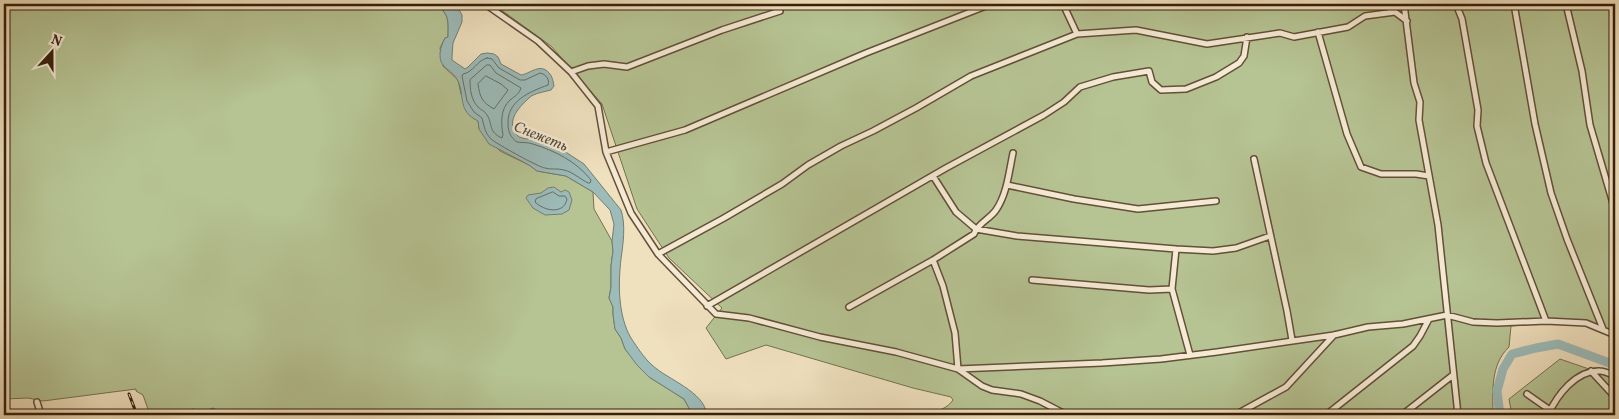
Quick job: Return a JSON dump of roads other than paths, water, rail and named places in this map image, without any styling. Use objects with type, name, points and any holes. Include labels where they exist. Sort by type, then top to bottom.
[{"type":"street","points":[[485,4],[538,42],[571,72],[598,106],[606,152],[631,213],[658,254],[716,314],[749,318],[820,337],[896,352],[958,369],[1102,363],[1190,355],[1334,335],[1368,327],[1403,324],[1447,315],[1473,322],[1546,321],[1586,323],[1615,335]]},
{"type":"street","points":[[606,152],[685,130],[866,53],[991,4]]},
{"type":"street","points":[[1063,4],[1077,34]]},
{"type":"street","points":[[1381,4],[1407,21]]},
{"type":"street","points":[[1404,4],[1414,83],[1420,102],[1419,120],[1438,225],[1458,415]]},
{"type":"street","points":[[1456,4],[1462,19],[1478,110],[1478,126],[1486,163],[1546,321]]},
{"type":"street","points":[[1514,4],[1535,124],[1551,193],[1603,329]]},
{"type":"street","points":[[1566,4],[1582,71],[1590,125],[1615,210]]},
{"type":"street","points":[[571,72],[588,66],[604,64],[627,67],[722,30],[780,11]]},
{"type":"street","points":[[658,254],[774,189],[808,165],[841,146],[873,132],[971,76],[1077,34],[1136,30],[1207,44],[1280,33],[1294,36],[1348,27],[1365,16],[1395,12]]},
{"type":"street","points":[[1318,32],[1347,134],[1361,167],[1381,174],[1429,176]]},
{"type":"street","points":[[707,306],[933,176],[1044,115],[1064,102],[1080,88],[1113,77],[1149,71],[1152,82],[1160,90],[1186,89],[1216,77],[1239,63],[1244,56],[1247,37]]},
{"type":"street","points":[[849,307],[933,260],[974,234],[976,229],[996,211],[1007,185],[1013,153]]},
{"type":"street","points":[[1254,159],[1292,340]]},
{"type":"street","points":[[933,176],[956,212],[976,229],[1017,236],[1213,251],[1236,248],[1270,236]]},
{"type":"street","points":[[1007,185],[1082,201],[1138,209],[1216,201]]},
{"type":"street","points":[[1176,249],[1172,289],[1190,355]]},
{"type":"street","points":[[933,260],[943,286],[955,333],[958,369],[982,386],[992,390],[1021,394],[1040,401],[1067,415]]},
{"type":"street","points":[[1032,280],[1149,290],[1172,289]]},
{"type":"street","points":[[1326,415],[1413,346],[1429,319]]},
{"type":"street","points":[[1235,415],[1286,387],[1334,335]]},
{"type":"street","points":[[1591,371],[1615,397]]},
{"type":"street","points":[[1549,413],[1566,387],[1581,376],[1591,371],[1603,371],[1615,376]]},
{"type":"street","points":[[1402,415],[1453,375]]},
{"type":"street","points":[[1527,394],[1549,413],[1557,415]]},
{"type":"street","points":[[37,402],[41,415]]},
{"type":"water","points":[[439,4],[456,4],[462,15],[462,22],[453,43],[452,60],[465,69],[481,54],[487,53],[494,54],[498,57],[501,64],[521,75],[541,69],[550,74],[554,86],[551,90],[531,96],[521,106],[514,116],[513,126],[515,132],[519,137],[531,138],[561,149],[584,164],[621,210],[624,234],[619,289],[621,310],[627,329],[643,356],[699,399],[707,415],[690,415],[690,410],[684,399],[649,377],[625,349],[615,329],[613,307],[609,298],[614,224],[610,210],[593,192],[566,176],[537,171],[489,144],[479,129],[478,121],[471,117],[464,108],[458,81],[440,59],[442,46],[445,38],[448,37],[448,20]]},
{"type":"water","points":[[554,187],[561,192],[565,190],[569,192],[572,200],[569,210],[562,214],[545,215],[533,208],[526,198],[528,195],[541,193],[548,188]]},
{"type":"waterway","name":"Снежеть","points":[[1500,415],[1497,391],[1503,369],[1512,354],[1558,344],[1615,365]]},
{"type":"railway","points":[[129,394],[137,415]]}]
